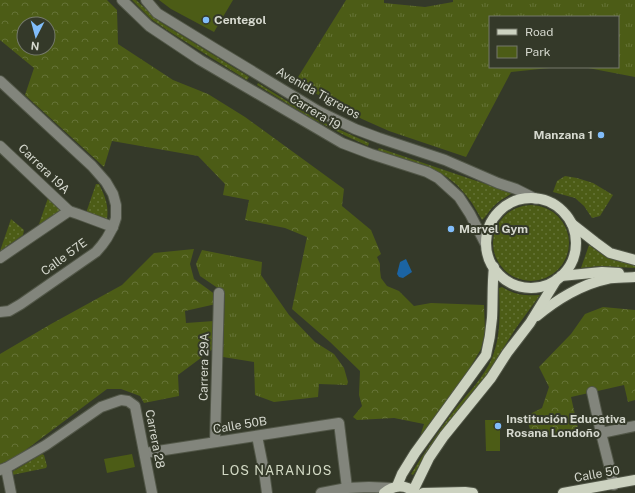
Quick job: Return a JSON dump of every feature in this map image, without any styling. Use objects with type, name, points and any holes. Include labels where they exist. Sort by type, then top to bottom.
[{"type":"main road","points":[[572,224],[576,244],[571,264],[565,272],[550,283],[534,288],[525,287],[510,282],[502,277],[488,256],[486,245],[487,236],[489,228],[498,213],[512,202],[525,199],[536,199],[550,203],[557,207],[572,224],[610,253],[635,260]]},
{"type":"main road","points":[[391,489],[415,453],[486,355],[492,316],[492,284],[494,267]]},
{"type":"main road","points":[[559,277],[602,272],[635,276]]},
{"type":"main road","points":[[530,323],[566,296],[587,284],[608,279],[635,276]]},
{"type":"main road","points":[[391,489],[405,487],[414,492],[429,458],[444,436],[491,378],[507,353],[530,323],[559,277]]},
{"type":"main road","points":[[420,476],[422,486],[425,489],[437,492]]},
{"type":"main road","name":"Calle 50","points":[[562,493],[595,490],[635,480]]},
{"type":"main road","points":[[423,493],[473,493]]},
{"type":"street","name":"Carrera 19","points":[[122,0],[149,26],[200,60],[342,143],[427,172],[438,178],[459,197],[470,214],[486,245]]},
{"type":"street","name":"Avenida Tigreros","points":[[146,0],[158,13],[214,48],[318,110],[355,129],[445,160],[498,183],[516,189],[536,199]]},
{"type":"street","name":"Calle 57E","points":[[0,81],[92,166],[106,182],[113,194],[116,205],[116,218],[113,228],[108,238],[96,252],[21,304],[9,311],[0,312]]},
{"type":"street","name":"Carrera 19A","points":[[0,146],[69,212]]},
{"type":"street","points":[[0,258],[69,212],[113,228]]},
{"type":"street","name":"Carrera 29A","points":[[216,442],[219,294]]},
{"type":"street","points":[[592,392],[614,485]]},
{"type":"street","name":"Carrera 28","points":[[3,469],[46,445],[101,407],[121,400],[128,401],[135,406],[152,493]]},
{"type":"street","name":"Calle 50B","points":[[145,453],[339,423],[347,488]]},
{"type":"street","points":[[601,433],[635,426]]},
{"type":"street","points":[[257,436],[267,493]]},
{"type":"street","points":[[3,469],[11,493]]},
{"type":"street","points":[[321,493],[347,488],[369,487],[391,489]]},
{"type":"green space","points":[[0,0],[107,0],[117,10],[118,44],[173,80],[208,94],[245,117],[344,189],[342,206],[371,230],[381,254],[377,257],[380,264],[381,278],[387,286],[399,291],[414,306],[431,303],[484,305],[485,332],[481,349],[468,371],[420,437],[424,424],[394,418],[357,420],[353,417],[362,406],[359,395],[360,371],[330,342],[292,309],[307,237],[285,228],[245,220],[249,200],[223,195],[225,184],[198,156],[112,141],[104,167],[25,95],[34,68],[19,56],[56,56],[56,16],[16,16],[16,53],[0,40]]},
{"type":"green space","points":[[132,0],[136,0],[160,22],[249,77],[247,80],[151,19]]},
{"type":"green space","name":"Centegol","points":[[159,0],[233,0],[214,32],[171,9]]},
{"type":"green space","points":[[346,0],[384,0],[384,3],[425,7],[453,2],[453,0],[635,0],[635,77],[588,68],[619,68],[619,16],[489,16],[489,68],[549,68],[511,72],[466,157],[389,131],[362,119],[295,82]]},
{"type":"green space","points":[[258,83],[316,119],[369,143],[368,146],[311,118],[257,85]]},
{"type":"green space","points":[[379,148],[512,193],[499,201],[482,220],[465,194],[447,177],[428,167],[377,151]]},
{"type":"green space","points":[[565,176],[593,183],[613,195],[600,216],[592,218],[584,206],[575,198],[553,192],[557,181]]},
{"type":"green space","points":[[96,184],[99,184],[106,201],[107,219],[105,220],[86,213]]},
{"type":"green space","points":[[48,198],[61,208],[62,211],[38,227]]},
{"type":"green space","points":[[531,205],[546,208],[558,216],[566,228],[569,243],[566,258],[558,270],[546,278],[531,281],[516,278],[504,270],[496,258],[493,243],[496,228],[504,216],[516,208]]},
{"type":"green space","points":[[11,219],[24,230],[23,235],[0,251]]},
{"type":"green space","points":[[589,245],[607,258],[635,265],[635,268],[599,266],[581,268]]},
{"type":"green space","points":[[194,249],[190,264],[194,279],[216,295],[216,304],[185,311],[186,323],[214,321],[213,349],[178,375],[179,396],[144,403],[140,396],[121,389],[107,389],[15,458],[0,464],[0,354],[122,285],[154,253]]},
{"type":"green space","points":[[202,250],[262,262],[261,275],[289,315],[315,342],[334,354],[344,368],[348,382],[347,385],[319,384],[318,397],[274,402],[255,395],[254,362],[223,357],[225,293],[200,276],[196,264]]},
{"type":"green space","points":[[502,287],[511,292],[520,294],[540,295],[516,328],[487,374],[459,410],[413,475],[411,474],[433,440],[456,408],[481,378],[489,365],[497,341],[500,315],[499,288]]},
{"type":"green space","points":[[603,307],[635,310],[635,400],[628,402],[624,385],[571,397],[578,428],[557,435],[532,436],[526,416],[542,408],[549,387],[539,367],[571,334],[585,314]]},
{"type":"green space","points":[[485,420],[500,420],[500,451],[486,451]]},
{"type":"green space","points":[[42,454],[44,455],[47,466],[46,468],[12,475],[12,472]]},
{"type":"green space","points":[[132,454],[135,467],[107,473],[104,459]]},
{"type":"water","points":[[406,259],[412,272],[403,278],[399,277],[397,274],[400,262]]},
{"type":"place","name":"Centegol","points":[[206,20]]},
{"type":"place","name":"Manzana 1","points":[[601,135]]},
{"type":"place","name":"Marvel Gym","points":[[451,229]]},
{"type":"place","name":"Institución Educativa Rosana Londoño","points":[[498,426]]},
{"type":"district","name":"LOS NARANJOS","points":[[277,470]]}]
